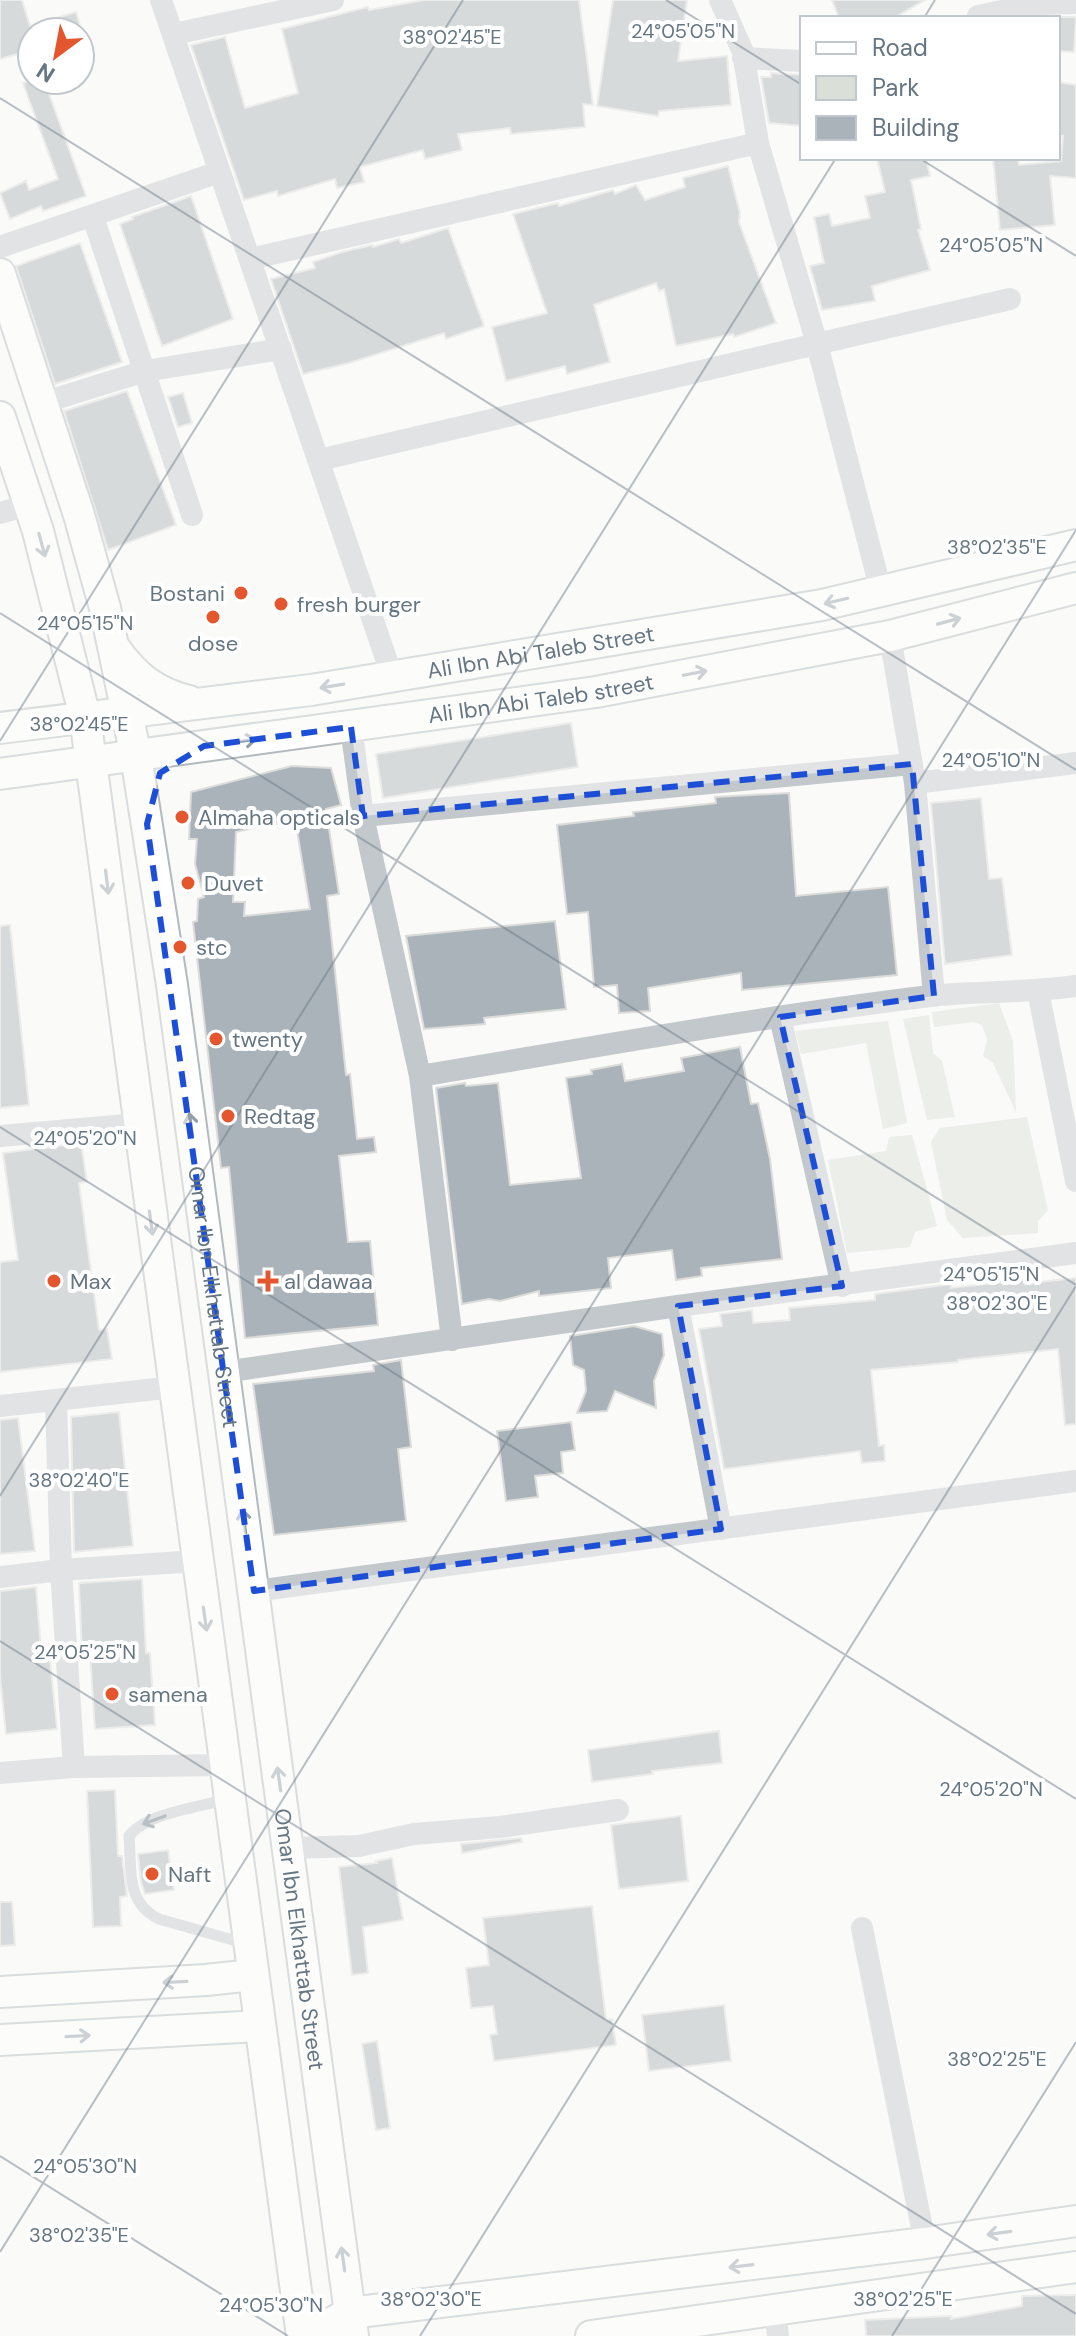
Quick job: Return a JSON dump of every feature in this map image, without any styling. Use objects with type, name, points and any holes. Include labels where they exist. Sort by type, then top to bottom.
[{"type":"street","points":[[161,0],[392,676]]},
{"type":"street","points":[[174,34],[333,0]]},
{"type":"street","points":[[720,0],[743,52],[758,143],[817,344],[881,591]]},
{"type":"street","points":[[975,11],[1076,3]]},
{"type":"street","points":[[743,58],[800,61]]},
{"type":"street","points":[[250,259],[758,143]]},
{"type":"street","points":[[0,247],[219,172]]},
{"type":"street","points":[[93,217],[192,515]]},
{"type":"street","name":"Omar Ibn Elkhattab Street","points":[[0,274],[79,515],[129,711],[172,985],[352,2325]]},
{"type":"street","points":[[319,460],[1010,299]]},
{"type":"street","points":[[42,403],[145,371],[281,349]]},
{"type":"street","points":[[0,417],[29,505],[71,653],[85,717],[302,2336]]},
{"type":"street","points":[[0,513],[29,505]]},
{"type":"street","name":"Ali Ibn Abi Taleb Street","points":[[10,726],[311,690],[822,605],[1076,545]]},
{"type":"street","name":"Ali Ibn Abi Taleb street","points":[[12,773],[596,692],[890,636],[1076,588]]},
{"type":"street","points":[[890,636],[913,774],[934,996]]},
{"type":"street","points":[[113,645],[129,669],[148,685],[199,703]]},
{"type":"street","points":[[10,726],[42,713],[56,697],[71,653]]},
{"type":"street","points":[[351,727],[363,816],[420,1076],[452,1340]]},
{"type":"street","points":[[147,824],[151,790],[160,773],[174,761],[204,746]]},
{"type":"street","points":[[363,816],[1076,763]]},
{"type":"street","points":[[12,773],[53,777],[73,788],[91,807],[101,832]]},
{"type":"street","points":[[420,1076],[780,1017],[934,996],[1076,986]]},
{"type":"street","points":[[1038,991],[1076,1181]]},
{"type":"street","points":[[780,1017],[842,1286]]},
{"type":"street","points":[[0,1136],[138,1124]]},
{"type":"street","points":[[224,1372],[678,1306],[1076,1253]]},
{"type":"street","points":[[678,1306],[721,1529]]},
{"type":"street","points":[[0,1406],[174,1387]]},
{"type":"street","points":[[56,1400],[61,1570],[74,1767]]},
{"type":"street","points":[[254,1591],[1076,1481]]},
{"type":"street","points":[[0,1577],[197,1561]]},
{"type":"street","points":[[0,1773],[74,1767],[224,1765]]},
{"type":"street","points":[[288,1848],[359,1846],[414,1834],[500,1827],[618,1810]]},
{"type":"street","points":[[862,1928],[925,2243]]},
{"type":"street","points":[[0,1992],[253,1975]]},
{"type":"street","points":[[0,2040],[260,2026]]},
{"type":"street","points":[[308,2336],[352,2325],[1076,2221]]},
{"type":"street","points":[[591,2336],[776,2323],[1076,2267]]},
{"type":"lane","points":[[229,1798],[150,1820],[136,1827],[129,1836],[135,1900],[146,1913],[159,1919],[249,1944]]},
{"type":"highlighted area","points":[[351,727],[363,816],[912,764],[934,996],[780,1017],[842,1286],[678,1306],[721,1529],[254,1591],[147,824],[160,773],[204,746]]},
{"type":"green space","points":[[999,1003],[1013,1041],[1016,1112],[993,1063],[983,1056],[987,1039],[982,1025],[974,1022],[934,1027],[932,1012]]},
{"type":"green space","points":[[929,1015],[933,1053],[942,1061],[955,1117],[927,1120],[903,1019]]},
{"type":"green space","points":[[888,1021],[907,1123],[883,1129],[866,1043],[801,1054],[795,1031]]},
{"type":"green space","points":[[1027,1117],[1048,1210],[1038,1221],[1038,1233],[963,1238],[947,1220],[931,1142],[940,1128]]},
{"type":"green space","points":[[912,1135],[937,1226],[915,1232],[910,1247],[847,1253],[828,1160],[886,1151],[889,1137]]},
{"type":"building","points":[[0,0],[22,0],[27,16],[16,16],[16,54],[0,59]]},
{"type":"building","points":[[424,0],[579,0],[593,105],[583,104],[585,127],[511,134],[510,128],[458,134],[462,150],[425,159],[423,150],[360,167],[364,182],[337,188],[335,179],[278,196],[277,191],[244,200],[191,45],[225,37],[245,108],[298,93],[282,29],[368,7],[369,10]]},
{"type":"building","points":[[613,0],[687,0],[678,61],[727,56],[731,105],[659,111],[658,116],[597,106]]},
{"type":"building","points":[[832,0],[925,0],[897,16],[838,16]]},
{"type":"building","points":[[1060,17],[1076,17],[1074,52],[1060,51]]},
{"type":"building","points":[[771,73],[800,75],[800,126],[769,123],[761,77],[771,77]]},
{"type":"building","points":[[1060,82],[1076,85],[1076,178],[1050,176],[1055,225],[1000,230],[993,160],[1018,160],[1019,165],[1061,161],[1063,136],[1060,135]]},
{"type":"building","points":[[28,96],[50,96],[86,196],[43,211],[41,206],[10,219],[0,193],[26,181],[29,190],[58,179]]},
{"type":"building","points":[[877,160],[926,160],[930,176],[911,180],[921,229],[918,230],[930,270],[872,286],[875,301],[822,310],[810,266],[824,263],[814,217],[829,214],[832,226],[870,218],[865,196],[885,192]]},
{"type":"building","points":[[728,166],[740,213],[739,222],[776,323],[734,337],[733,334],[676,346],[664,289],[659,291],[656,283],[594,305],[610,362],[567,374],[565,366],[506,381],[492,327],[547,313],[513,214],[558,203],[559,206],[613,190],[615,194],[636,185],[645,200],[685,187],[683,178]]},
{"type":"building","points":[[191,196],[233,319],[162,346],[120,224]]},
{"type":"building","points":[[448,228],[484,326],[446,339],[444,333],[303,374],[271,279],[315,268],[313,262],[342,252],[399,239],[401,243]]},
{"type":"building","points":[[80,243],[122,362],[55,384],[16,266]]},
{"type":"building","points":[[127,391],[176,525],[108,550],[64,411]]},
{"type":"building","points":[[183,393],[192,423],[178,427],[168,397]]},
{"type":"building","points":[[571,723],[578,767],[383,798],[376,754]]},
{"type":"building","points":[[292,766],[331,768],[341,805],[326,809],[339,894],[327,896],[346,1075],[350,1074],[357,1139],[374,1137],[376,1152],[339,1156],[348,1242],[370,1241],[378,1325],[245,1338],[229,1167],[221,1168],[193,922],[197,921],[198,899],[204,897],[195,864],[197,839],[189,839],[191,792]],"holes":[[[268,824],[296,824],[310,909],[244,916],[245,902],[233,902],[236,832]]]},
{"type":"building","points":[[789,793],[796,896],[888,887],[897,975],[742,990],[741,973],[648,988],[650,1011],[619,1013],[617,985],[594,987],[588,912],[567,914],[557,825],[634,816],[633,812],[716,803],[715,797]]},
{"type":"building","points":[[981,798],[989,879],[1002,878],[1012,955],[945,964],[931,803]]},
{"type":"building","points":[[555,921],[566,1009],[484,1018],[485,1024],[424,1029],[406,936]]},
{"type":"building","points":[[10,925],[29,1105],[0,1108],[0,926]]},
{"type":"building","points":[[740,1047],[751,1104],[758,1103],[770,1159],[782,1259],[701,1268],[702,1276],[676,1280],[672,1250],[608,1258],[611,1288],[539,1296],[539,1291],[500,1301],[489,1299],[462,1304],[436,1088],[465,1083],[466,1086],[498,1083],[510,1185],[581,1178],[566,1078],[592,1074],[591,1070],[622,1064],[625,1081],[684,1071],[681,1058]]},
{"type":"building","points":[[81,1143],[87,1182],[79,1183],[99,1330],[107,1329],[112,1359],[0,1372],[0,1262],[18,1260],[3,1153]]},
{"type":"building","points":[[1076,1278],[1076,1424],[1065,1425],[1058,1349],[871,1370],[879,1446],[884,1445],[885,1461],[862,1463],[860,1451],[724,1469],[699,1329],[722,1326],[720,1314],[752,1310],[753,1323],[790,1320],[789,1308],[875,1300],[875,1294],[951,1284],[951,1288],[1029,1279],[1030,1283]]},
{"type":"building","points":[[634,1326],[662,1334],[664,1355],[654,1381],[656,1408],[615,1391],[607,1411],[577,1413],[586,1391],[584,1370],[573,1365],[570,1336]]},
{"type":"building","points":[[401,1360],[411,1447],[398,1449],[406,1521],[274,1535],[253,1384],[374,1371],[373,1365]]},
{"type":"building","points":[[119,1412],[133,1546],[74,1552],[71,1417]]},
{"type":"building","points":[[18,1418],[35,1551],[0,1554],[0,1420]]},
{"type":"building","points":[[571,1422],[575,1450],[561,1452],[563,1473],[535,1476],[538,1497],[506,1501],[497,1431]]},
{"type":"building","points":[[142,1579],[146,1653],[150,1653],[155,1725],[95,1729],[90,1655],[82,1655],[79,1583]]},
{"type":"building","points":[[36,1587],[42,1660],[50,1659],[57,1729],[6,1734],[0,1676],[0,1591]]},
{"type":"building","points":[[719,1731],[722,1763],[592,1782],[588,1750]]},
{"type":"building","points":[[115,1790],[118,1856],[122,1856],[127,1896],[120,1897],[121,1926],[93,1927],[87,1791]]},
{"type":"building","points":[[681,1816],[688,1881],[619,1889],[611,1825]]},
{"type":"building","points":[[521,1838],[522,1842],[462,1853],[461,1844]]},
{"type":"building","points":[[168,1850],[174,1890],[145,1894],[138,1854]]},
{"type":"building","points":[[392,1858],[403,1920],[363,1927],[368,1973],[352,1975],[339,1867],[377,1863]]},
{"type":"building","points":[[0,1902],[12,1902],[15,1945],[0,1946]]},
{"type":"building","points":[[592,1906],[606,2020],[612,2019],[616,2045],[494,2061],[490,2035],[497,2034],[493,2006],[471,2008],[466,1968],[489,1965],[483,1918]]},
{"type":"building","points":[[724,2005],[731,2061],[649,2071],[642,2015]]},
{"type":"building","points":[[377,2041],[390,2128],[376,2130],[362,2044]]},
{"type":"building","points":[[1076,2295],[1076,2336],[866,2336],[865,2320],[951,2316],[951,2319],[1022,2306],[1022,2296]]},
{"type":"place","name":"Bostani","points":[[241,593]]},
{"type":"place","name":"fresh burger","points":[[281,604]]},
{"type":"place","name":"dose","points":[[213,617]]},
{"type":"place","name":"Almaha opticals","points":[[182,817]]},
{"type":"place","name":"Duvet","points":[[188,883]]},
{"type":"place","name":"stc","points":[[180,947]]},
{"type":"place","name":"twenty","points":[[216,1039]]},
{"type":"place","name":"Redtag","points":[[228,1116]]},
{"type":"place","name":"Max","points":[[54,1281]]},
{"type":"place","name":"al dawaa","points":[[268,1281]]},
{"type":"place","name":"samena","points":[[112,1694]]},
{"type":"place","name":"Naft","points":[[152,1874]]}]
